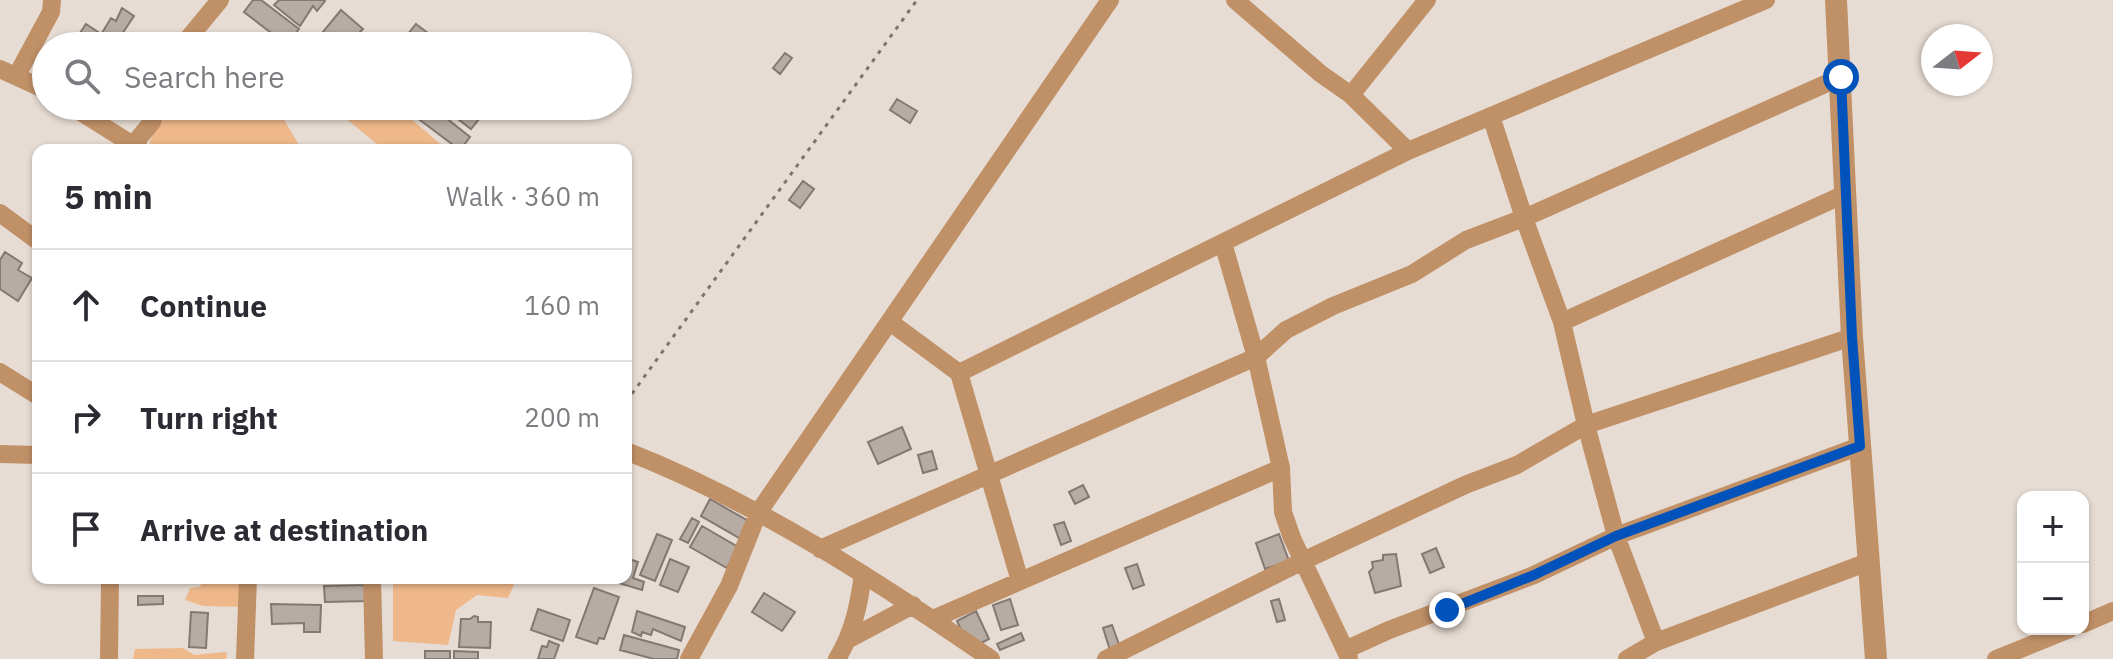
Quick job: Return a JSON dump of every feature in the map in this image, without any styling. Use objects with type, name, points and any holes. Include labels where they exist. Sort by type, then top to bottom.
[{"type":"street","points":[[37,32],[51,12],[52,0]]},
{"type":"street","points":[[194,32],[220,0]]},
{"type":"street","points":[[689,659],[729,586],[758,513],[1110,0]]},
{"type":"street","points":[[1235,0],[1321,74],[1351,95],[1408,151]]},
{"type":"street","points":[[1351,95],[1427,0]]},
{"type":"street","points":[[959,373],[1408,151],[1766,0]]},
{"type":"street","points":[[1836,0],[1852,337],[1876,659]]},
{"type":"street","points":[[32,39],[8,72],[32,83]]},
{"type":"street","points":[[820,549],[1256,357],[1286,330],[1333,306],[1412,274],[1466,240],[1524,218],[1841,77]]},
{"type":"street","points":[[1491,116],[1562,322],[1616,536],[1656,642]]},
{"type":"street","points":[[88,120],[113,141]]},
{"type":"street","points":[[139,144],[152,120]]},
{"type":"street","points":[[1562,322],[1845,194]]},
{"type":"street","points":[[0,216],[3,222],[0,236]]},
{"type":"street","points":[[0,216],[32,237]]},
{"type":"street","points":[[1223,243],[1256,357],[1281,468],[1283,512],[1347,654],[1389,630],[1534,575],[1616,536],[1860,446]]},
{"type":"street","points":[[890,322],[959,373],[1020,581]]},
{"type":"street","points":[[1106,659],[1303,561],[1465,485],[1517,465],[1586,425],[1852,337]]},
{"type":"street","points":[[0,372],[32,392]]},
{"type":"street","points":[[0,454],[32,455]]},
{"type":"street","points":[[632,454],[758,513],[913,605],[991,659]]},
{"type":"street","points":[[933,619],[1281,468]]},
{"type":"street","points":[[1627,659],[1656,642],[1868,562]]},
{"type":"street","points":[[837,659],[849,639],[863,574]]},
{"type":"street","points":[[109,659],[110,584]]},
{"type":"street","points":[[245,659],[248,584]]},
{"type":"street","points":[[372,584],[374,659]]},
{"type":"street","points":[[849,639],[913,605]]},
{"type":"street","points":[[2089,621],[2113,611]]},
{"type":"street","points":[[1996,659],[2055,635]]},
{"type":"path","points":[[632,394],[917,0]]},
{"type":"shaded area","points":[[160,120],[284,120],[298,144],[151,144]]},
{"type":"shaded area","points":[[348,120],[413,120],[440,144],[377,144]]},
{"type":"shaded area","points":[[202,584],[250,584],[249,607],[203,606],[185,600],[190,588]]},
{"type":"shaded area","points":[[393,584],[514,584],[508,598],[477,595],[456,610],[448,645],[393,641]]},
{"type":"shaded area","points":[[183,648],[194,655],[224,652],[227,653],[226,659],[133,659],[135,649]]},
{"type":"building","points":[[253,0],[261,0],[299,29],[297,32],[270,32],[244,12]]},
{"type":"building","points":[[279,0],[325,1],[317,11],[313,6],[300,26],[274,5]]},
{"type":"building","points":[[122,8],[134,16],[123,32],[103,32],[111,18],[116,21]]},
{"type":"building","points":[[341,10],[363,29],[360,32],[323,32]]},
{"type":"building","points":[[86,24],[98,32],[81,32]]},
{"type":"building","points":[[416,24],[426,32],[410,32]]},
{"type":"building","points":[[785,53],[792,58],[780,74],[773,68]]},
{"type":"building","points":[[897,99],[917,111],[910,123],[890,110]]},
{"type":"building","points":[[420,120],[449,120],[470,137],[465,144],[452,144]]},
{"type":"building","points":[[459,120],[478,120],[471,129]]},
{"type":"building","points":[[803,181],[814,189],[800,208],[789,200]]},
{"type":"building","points":[[5,252],[22,263],[18,270],[32,278],[18,301],[0,289],[0,260]]},
{"type":"building","points":[[902,427],[911,449],[878,464],[868,442]]},
{"type":"building","points":[[932,451],[937,469],[923,473],[918,455]]},
{"type":"building","points":[[1083,485],[1089,497],[1075,504],[1069,492]]},
{"type":"building","points":[[710,499],[750,522],[741,539],[701,516]]},
{"type":"building","points":[[692,518],[699,522],[688,543],[680,539]]},
{"type":"building","points":[[1064,522],[1071,541],[1061,545],[1054,525]]},
{"type":"building","points":[[702,526],[738,547],[727,568],[690,547]]},
{"type":"building","points":[[657,534],[672,540],[655,581],[640,575]]},
{"type":"building","points":[[1279,534],[1289,561],[1265,569],[1256,543]]},
{"type":"building","points":[[1436,548],[1444,567],[1430,573],[1422,554]]},
{"type":"building","points":[[1396,554],[1401,586],[1375,593],[1369,572],[1373,568],[1372,562],[1383,560],[1383,555]]},
{"type":"building","points":[[670,559],[689,567],[678,592],[660,585]]},
{"type":"building","points":[[632,560],[638,562],[633,578],[644,582],[642,590],[622,584],[632,584]]},
{"type":"building","points":[[1137,564],[1144,585],[1133,589],[1125,568]]},
{"type":"building","points":[[369,585],[369,601],[325,602],[324,586]]},
{"type":"building","points":[[594,588],[619,597],[604,639],[599,638],[597,644],[576,637]]},
{"type":"building","points":[[764,593],[795,612],[782,631],[752,612]]},
{"type":"building","points":[[138,596],[163,596],[163,604],[138,605]]},
{"type":"building","points":[[1010,599],[1018,625],[1001,630],[993,605]]},
{"type":"building","points":[[1279,599],[1285,620],[1277,622],[1271,601]]},
{"type":"building","points":[[271,604],[321,605],[320,632],[304,632],[304,623],[272,624]]},
{"type":"building","points":[[538,609],[570,620],[563,641],[531,630]]},
{"type":"building","points":[[637,611],[685,627],[681,641],[653,629],[651,635],[642,632],[641,636],[632,632]]},
{"type":"building","points":[[976,611],[989,639],[981,643],[962,632],[957,621]]},
{"type":"building","points":[[191,612],[208,613],[206,648],[189,647]]},
{"type":"building","points":[[478,617],[478,622],[491,622],[490,648],[459,647],[461,619]]},
{"type":"building","points":[[1112,625],[1120,647],[1110,650],[1103,628]]},
{"type":"building","points":[[1021,633],[1024,640],[1000,650],[997,644]]},
{"type":"building","points":[[624,635],[679,650],[677,659],[654,659],[620,650]]},
{"type":"building","points":[[549,641],[559,645],[554,659],[538,659],[542,646],[547,647]]},
{"type":"building","points":[[425,651],[450,651],[450,659],[425,659]]},
{"type":"building","points":[[454,651],[478,652],[478,659],[454,659]]},
{"type":"route","points":[[1447,610],[1534,575],[1616,536],[1860,446],[1841,77]]}]
